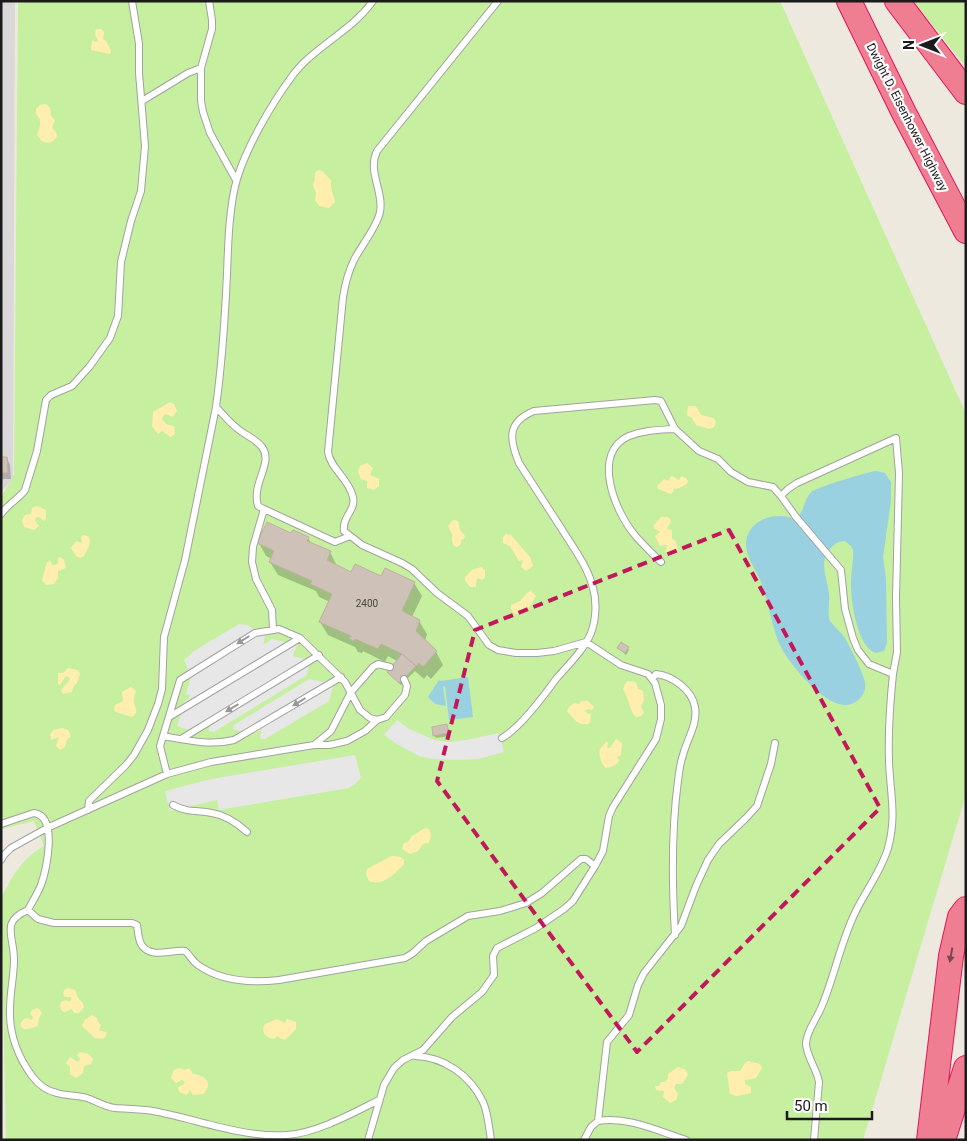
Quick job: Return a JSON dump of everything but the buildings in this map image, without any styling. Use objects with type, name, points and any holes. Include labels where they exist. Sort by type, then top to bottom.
[{"type":"highway","name":"Dwight D. Eisenhower Highway","points":[[849,1],[904,113],[966,231]]},
{"type":"highway","points":[[896,1],[966,92]]},
{"type":"highway","points":[[929,1140],[951,956],[960,917],[966,909]]},
{"type":"highway","points":[[942,1140],[966,1068]]},
{"type":"lane","points":[[1,514],[25,490],[37,451],[46,400],[49,396],[69,388],[75,383],[100,354],[115,326],[120,299],[121,262],[130,221],[141,191],[144,167],[145,146],[139,73],[139,44],[132,1]]},
{"type":"lane","points":[[209,1],[212,29],[201,68],[201,101],[206,121],[216,146],[236,180]]},
{"type":"lane","points":[[88,810],[89,801],[121,771],[134,755],[148,730],[162,689],[164,637],[185,560],[216,407],[222,349],[230,224],[236,180],[275,100],[291,76],[306,60],[353,24],[373,1]]},
{"type":"lane","points":[[368,1140],[379,1100],[388,1076],[394,1068],[403,1060],[414,1056],[422,1050],[452,1017],[490,983],[494,975],[494,953],[498,948],[536,928],[573,901],[603,851],[609,816],[613,807],[656,739],[660,728],[661,705],[659,693],[653,678],[648,674],[621,665],[586,642],[554,651],[537,653],[516,653],[498,650],[489,645],[468,616],[437,593],[412,569],[362,545],[344,531],[343,524],[345,518],[353,507],[353,495],[349,486],[331,462],[328,452],[346,281],[353,261],[380,214],[380,194],[373,170],[373,159],[377,151],[498,1]]},
{"type":"lane","points":[[142,101],[201,68]]},
{"type":"lane","points":[[502,738],[512,731],[586,642],[591,633],[596,612],[593,588],[577,554],[519,463],[514,451],[512,438],[514,425],[522,416],[534,411],[660,401],[675,429],[699,451],[718,459],[731,472],[748,482],[773,487],[781,496],[796,517],[841,570],[844,609],[858,650],[869,664],[893,674]]},
{"type":"lane","points":[[216,407],[238,429],[258,443],[266,454],[265,465],[255,497],[258,506],[334,542],[350,536]]},
{"type":"lane","points":[[661,562],[633,533],[617,506],[609,478],[609,466],[612,452],[627,437],[640,432],[675,429]]},
{"type":"lane","points":[[781,496],[797,483],[896,438],[899,473],[896,598],[897,652],[889,721],[889,762],[893,805],[892,828],[884,858],[853,916],[821,1008],[807,1037],[807,1052],[819,1082],[814,1140]]},
{"type":"lane","points":[[264,509],[253,547],[252,562],[256,579],[272,610],[273,629]]},
{"type":"lane","points":[[167,774],[160,746],[180,680],[255,632],[273,629],[286,630],[300,638],[341,677],[360,710],[370,718],[377,720]]},
{"type":"lane","points":[[169,717],[300,638]]},
{"type":"lane","points":[[180,739],[318,655]]},
{"type":"lane","points":[[314,745],[331,731],[351,692],[373,667],[381,664],[390,667]]},
{"type":"lane","points":[[653,678],[656,674],[667,676],[676,682],[690,695],[695,708],[694,723],[682,755],[675,814],[673,901],[675,935]]},
{"type":"lane","points":[[163,736],[213,743],[234,740],[341,677]]},
{"type":"lane","points":[[1,860],[4,854],[11,848],[48,828],[167,774],[204,763],[347,741],[360,734],[377,720],[386,717],[405,695],[407,686],[404,679]]},
{"type":"lane","points":[[584,1140],[598,1120],[607,1042],[629,1014],[638,984],[644,973],[682,926],[696,886],[708,860],[719,844],[757,806],[771,764],[775,743]]},
{"type":"lane","points":[[173,805],[188,811],[220,815],[231,820],[247,832]]},
{"type":"lane","points":[[1,824],[34,813],[39,814],[45,819],[48,828],[48,854],[41,884],[28,910],[17,914],[10,923],[14,951],[10,1010],[16,1050],[32,1077],[46,1088],[56,1093],[87,1098],[113,1108],[153,1111],[248,1133],[278,1135],[289,1135],[315,1128],[379,1100]]},
{"type":"lane","points":[[28,910],[38,919],[54,924],[132,923],[136,925],[141,946],[146,949],[158,953],[185,951],[198,965],[222,976],[236,980],[264,982],[405,958],[426,941],[468,916],[500,911],[526,903],[542,894],[581,859],[586,859],[595,866]]},
{"type":"lane","points":[[414,1056],[427,1056],[449,1064],[464,1076],[484,1103],[491,1140]]},
{"type":"lane","points":[[598,1120],[628,1121],[686,1140]]},
{"type":"highlighted area","points":[[729,530],[880,808],[637,1052],[437,781],[475,630]]},
{"type":"shaded area","points":[[1,1],[15,1],[13,479],[1,492]]},
{"type":"shaded area","points":[[239,624],[247,625],[265,636],[263,645],[272,639],[297,645],[293,656],[304,659],[309,665],[307,675],[214,732],[209,731],[209,725],[197,733],[177,726],[185,700],[188,700],[190,695],[186,694],[191,676],[184,660],[194,651]]},
{"type":"shaded area","points":[[309,679],[323,682],[328,680],[333,687],[329,701],[265,739],[260,738],[262,729],[251,735],[233,729],[234,725]]},
{"type":"shaded area","points":[[397,720],[409,729],[435,740],[449,742],[499,733],[504,752],[478,759],[457,760],[432,759],[419,756],[384,735]]},
{"type":"shaded area","points":[[355,755],[361,778],[349,788],[219,810],[217,800],[170,811],[165,791],[211,779]]},
{"type":"green space","points":[[18,1],[780,1],[966,414],[966,794],[863,1140],[6,1140],[1,898],[23,862],[44,846],[34,821],[1,829],[1,497],[14,475]]},
{"type":"green space","points":[[913,1],[966,1],[966,67]]},
{"type":"sand","points":[[96,29],[101,29],[104,32],[103,39],[107,42],[111,51],[110,54],[91,50],[92,40],[98,41],[95,34]]},
{"type":"sand","points":[[46,104],[50,108],[51,116],[55,120],[52,128],[57,136],[49,143],[42,141],[37,135],[40,122],[36,109],[40,105]]},
{"type":"sand","points":[[318,170],[322,171],[331,180],[335,202],[329,208],[319,206],[315,200],[316,193],[313,185],[315,173]]},
{"type":"sand","points":[[170,402],[174,404],[177,411],[173,417],[166,414],[162,419],[166,424],[174,426],[175,434],[171,437],[162,431],[158,434],[152,426],[153,412]]},
{"type":"sand","points":[[688,406],[696,406],[701,415],[714,418],[716,422],[714,427],[709,429],[696,425],[692,418],[687,415]]},
{"type":"sand","points":[[367,463],[373,468],[370,475],[379,479],[379,486],[374,490],[367,488],[367,481],[361,479],[358,472],[360,466]]},
{"type":"sand","points":[[672,476],[679,480],[681,476],[686,478],[687,484],[677,489],[674,488],[671,494],[658,489],[657,486],[664,479],[669,481]]},
{"type":"sand","points":[[37,506],[46,510],[46,519],[44,521],[36,517],[35,521],[39,526],[34,530],[24,527],[22,520],[25,515],[31,514],[32,508]]},
{"type":"sand","points":[[661,517],[668,517],[671,521],[667,529],[672,530],[672,539],[675,540],[678,549],[677,553],[673,555],[666,552],[667,545],[660,546],[655,536],[660,532],[654,528],[654,525]]},
{"type":"sand","points":[[453,520],[458,521],[460,530],[465,536],[457,547],[454,546],[452,534],[448,526]]},
{"type":"sand","points":[[506,534],[511,535],[530,557],[533,566],[526,571],[521,567],[523,560],[519,561],[510,546],[503,543],[503,537]]},
{"type":"sand","points":[[83,535],[88,536],[90,543],[84,556],[80,558],[76,556],[71,548],[76,541],[82,543],[81,537]]},
{"type":"sand","points":[[60,557],[64,560],[66,568],[58,571],[58,578],[54,584],[46,585],[42,580],[47,562],[51,561],[52,565],[55,565]]},
{"type":"sand","points":[[481,567],[485,570],[485,578],[482,580],[478,578],[476,587],[470,587],[465,577],[472,570]]},
{"type":"sand","points":[[531,591],[536,596],[528,609],[523,609],[517,614],[513,613],[511,605],[520,601]]},
{"type":"sand","points":[[68,668],[78,670],[80,674],[72,692],[63,694],[61,690],[70,678],[66,676],[60,685],[58,684],[58,673],[63,673]]},
{"type":"sand","points":[[628,681],[636,682],[638,689],[643,691],[644,700],[641,706],[644,713],[641,716],[636,717],[630,708],[623,689]]},
{"type":"sand","points":[[131,687],[136,691],[134,702],[136,712],[132,717],[114,710],[115,705],[123,701],[122,692]]},
{"type":"sand","points":[[581,701],[588,701],[594,707],[592,710],[588,709],[585,711],[591,714],[590,723],[579,723],[567,711],[569,707],[575,703],[579,704]]},
{"type":"sand","points":[[62,728],[68,730],[71,736],[67,740],[65,747],[60,750],[56,746],[59,737],[51,740],[50,735],[53,730]]},
{"type":"sand","points":[[616,739],[622,743],[621,755],[617,757],[619,760],[616,764],[606,768],[602,764],[599,755],[600,749],[607,741],[607,748],[610,748]]},
{"type":"sand","points":[[425,828],[429,829],[431,835],[429,843],[423,844],[418,851],[410,854],[402,849],[404,843],[408,842],[412,836]]},
{"type":"sand","points":[[392,856],[401,857],[404,860],[404,864],[384,881],[369,881],[366,874],[367,869]]},
{"type":"sand","points":[[68,988],[75,990],[78,998],[83,1003],[84,1007],[79,1013],[74,1013],[72,1009],[65,1012],[62,1011],[61,1002],[66,1000],[69,1002],[71,1000],[71,997],[65,997],[63,994],[64,990]]},
{"type":"sand","points":[[37,1008],[42,1013],[38,1026],[23,1029],[20,1025],[23,1020],[26,1018],[32,1020],[33,1017],[30,1014],[32,1010]]},
{"type":"sand","points":[[92,1015],[97,1018],[101,1025],[99,1030],[106,1032],[106,1036],[103,1039],[95,1038],[82,1025]]},
{"type":"sand","points":[[277,1019],[285,1023],[287,1019],[296,1022],[296,1029],[285,1040],[278,1036],[274,1039],[266,1036],[263,1030],[265,1024]]},
{"type":"sand","points":[[80,1052],[89,1054],[93,1059],[91,1064],[84,1066],[83,1073],[76,1078],[70,1074],[70,1067],[66,1063],[70,1057],[78,1062],[80,1059],[77,1055]]},
{"type":"sand","points":[[748,1061],[760,1064],[762,1068],[756,1078],[745,1080],[745,1084],[751,1087],[751,1093],[736,1096],[730,1094],[727,1073],[740,1071]]},
{"type":"sand","points":[[678,1067],[686,1070],[688,1075],[682,1084],[676,1084],[674,1088],[678,1094],[676,1100],[670,1103],[663,1097],[664,1091],[656,1090],[655,1086],[665,1082],[668,1074]]},
{"type":"sand","points":[[179,1068],[185,1070],[189,1068],[193,1074],[206,1079],[208,1086],[204,1094],[193,1095],[190,1090],[187,1095],[179,1092],[178,1087],[185,1082],[182,1080],[176,1083],[171,1078],[174,1070]]},
{"type":"water","points":[[876,471],[885,473],[891,482],[891,501],[883,557],[886,579],[887,643],[884,651],[876,653],[869,649],[859,633],[853,610],[851,589],[853,550],[851,546],[845,541],[833,545],[826,556],[824,564],[829,594],[830,621],[845,638],[860,667],[865,683],[864,692],[859,699],[852,704],[844,705],[835,703],[816,690],[797,670],[782,649],[761,582],[749,559],[746,544],[751,528],[764,519],[779,516],[795,519],[801,513],[811,492],[842,480]]},
{"type":"water","points":[[468,677],[473,717],[449,720],[445,686],[443,687],[446,706],[435,704],[428,697],[439,680]]}]
